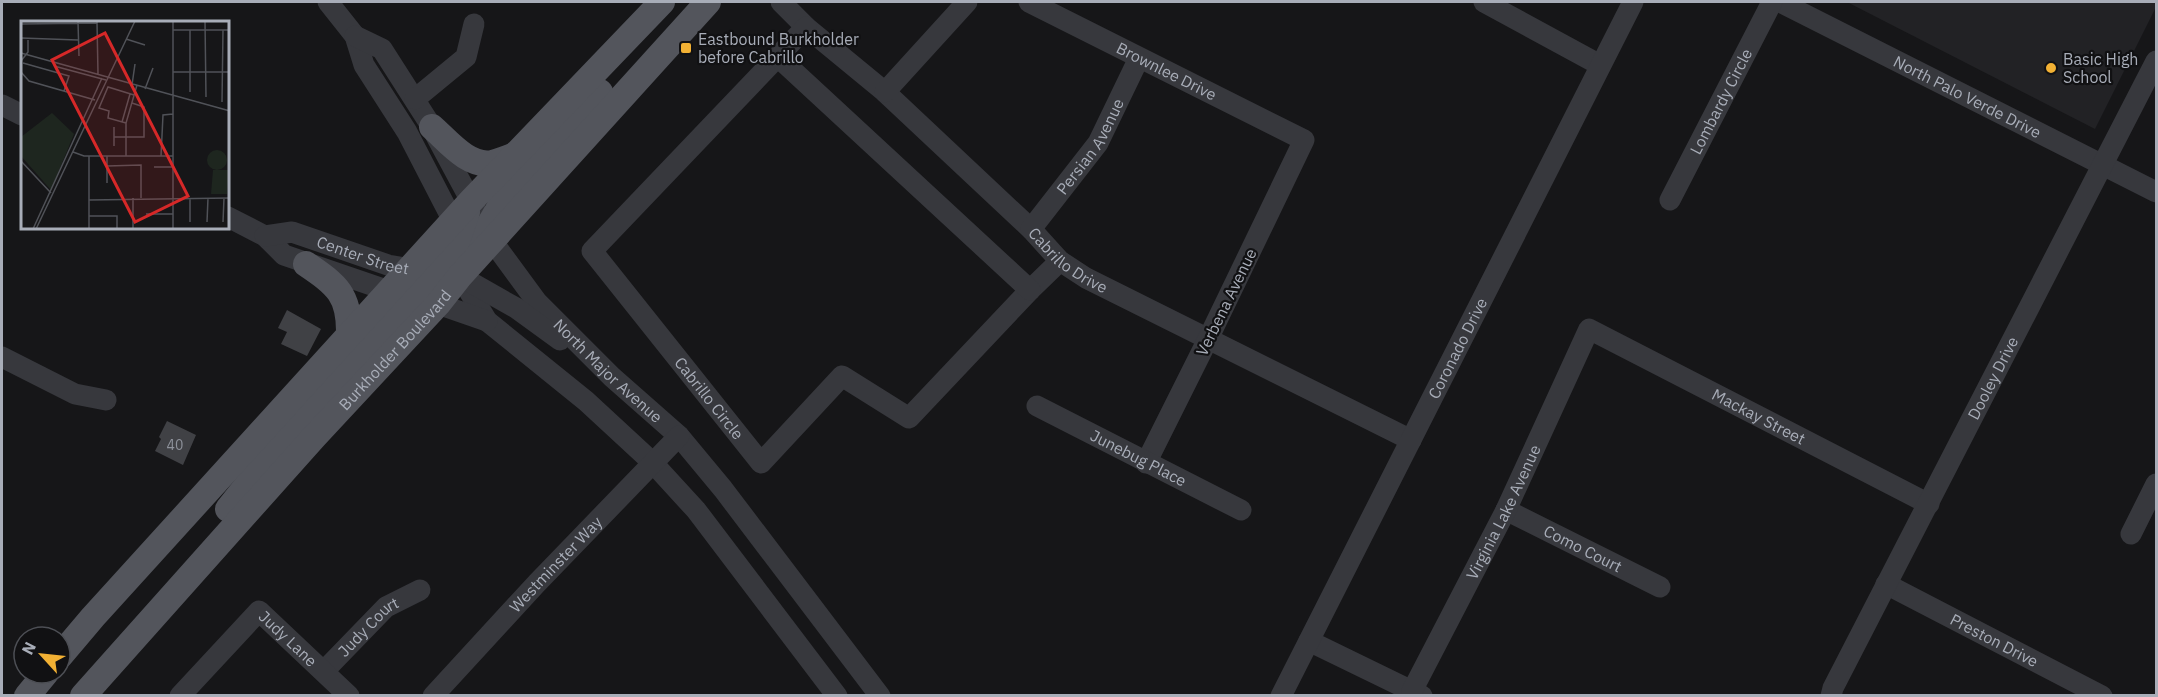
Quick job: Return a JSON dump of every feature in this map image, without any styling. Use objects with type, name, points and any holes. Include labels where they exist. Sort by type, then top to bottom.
[{"type":"main road","points":[[72,642],[100,608],[350,335],[400,294],[421,271],[454,233],[471,201],[662,2]]},
{"type":"main road","points":[[490,235],[704,3]]},
{"type":"main road","points":[[490,235],[509,191],[620,70],[638,28]]},
{"type":"main road","points":[[432,127],[459,152],[474,160],[490,164],[516,155]]},
{"type":"main road","name":"Burkholder Boulevard","points":[[86,694],[209,554],[438,303],[490,235]]},
{"type":"main road","points":[[306,264],[331,281],[342,296],[350,317],[350,335]]},
{"type":"main road","points":[[209,554],[229,507],[275,450],[397,316],[400,294]]},
{"type":"street","name":"North Major Avenue","points":[[328,2],[355,36],[364,65],[407,132],[454,233],[460,276],[487,321],[586,401],[652,462],[696,510],[837,696]]},
{"type":"street","name":"Cabrillo Drive","points":[[781,2],[806,27],[885,92],[1031,229],[1060,261],[1086,278],[1411,440]]},
{"type":"street","points":[[885,92],[967,2]]},
{"type":"street","name":"Brownlee Drive","points":[[1029,2],[1304,140]]},
{"type":"street","points":[[1484,2],[1600,65]]},
{"type":"street","name":"Coronado Drive","points":[[1281,696],[1632,2]]},
{"type":"street","name":"Lombardy Circle","points":[[1670,200],[1772,2]]},
{"type":"street","name":"North Palo Verde Drive","points":[[1780,2],[2157,192]]},
{"type":"street","points":[[415,99],[466,57],[474,24]]},
{"type":"street","name":"Cabrillo Circle","points":[[806,27],[592,251],[761,463],[842,376],[909,418],[1060,261]]},
{"type":"street","name":"North Major Avenue","points":[[355,36],[381,50],[415,99],[490,235],[537,302],[612,377],[679,436],[723,489],[880,696]]},
{"type":"street","points":[[778,57],[1030,290]]},
{"type":"street","name":"Persian Avenue","points":[[1031,229],[1098,143],[1139,58]]},
{"type":"street","name":"Dooley Drive","points":[[1831,696],[1886,584],[2157,61]]},
{"type":"street","points":[[2,105],[21,114]]},
{"type":"street","name":"Verbena Avenue","points":[[1146,462],[1304,140]]},
{"type":"street","name":"Center Street","points":[[230,218],[265,236],[284,255],[306,264],[400,294],[438,303],[487,321]]},
{"type":"street","name":"Center Street","points":[[265,236],[292,232],[388,265],[460,276],[516,308],[612,377]]},
{"type":"street","name":"Mackay Street","points":[[1589,329],[1929,504]]},
{"type":"street","name":"Virginia Lake Avenue","points":[[1417,693],[1506,510],[1589,329]]},
{"type":"street","points":[[2,357],[75,394],[106,400]]},
{"type":"street","name":"Junebug Place","points":[[1037,406],[1241,510]]},
{"type":"street","name":"Westminster Way","points":[[434,696],[537,583],[679,436]]},
{"type":"street","points":[[2131,534],[2157,484]]},
{"type":"street","name":"Como Court","points":[[1506,510],[1660,587]]},
{"type":"street","name":"Preston Drive","points":[[1886,584],[2102,696]]},
{"type":"street","name":"Judy Court","points":[[324,670],[386,607],[420,590]]},
{"type":"street","name":"Judy Lane","points":[[180,696],[259,610],[349,696]]},
{"type":"street","points":[[1310,641],[1417,693]]},
{"type":"shaded area","name":"Basic High School","points":[[1847,2],[2156,2],[2156,7],[2095,129]]},
{"type":"building","points":[[287,310],[321,329],[307,356],[281,344],[287,332],[278,328]]},
{"type":"building","points":[[167,421],[196,435],[183,465],[155,451]]},
{"type":"place","name":"Eastbound Burkholder before Cabrillo","points":[[686,48]]},
{"type":"place","name":"Basic High School","points":[[2051,68]]}]
